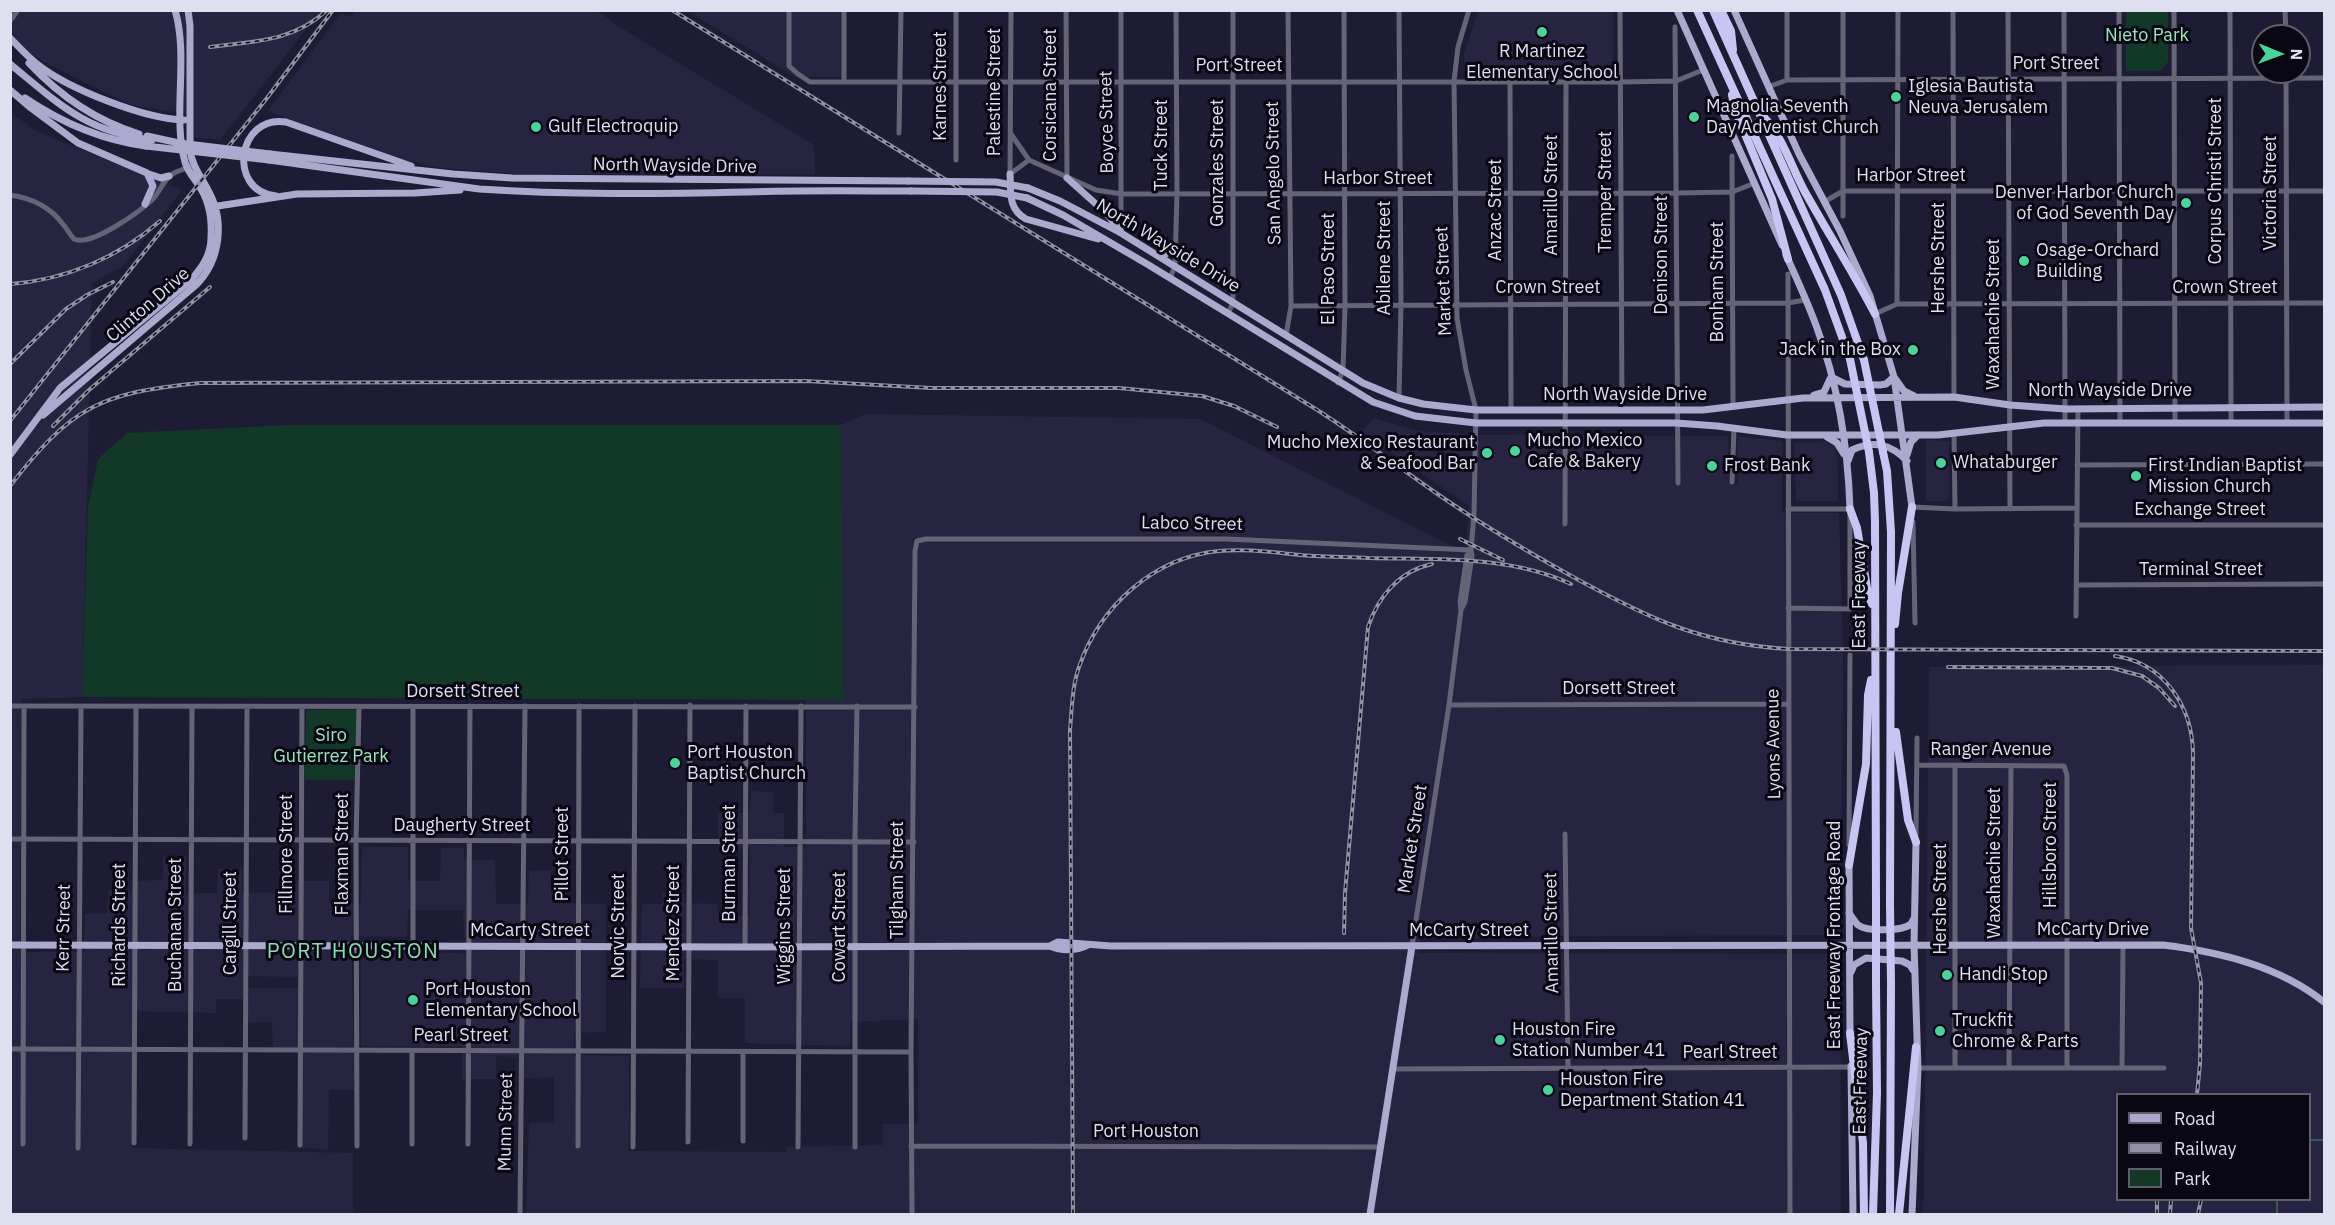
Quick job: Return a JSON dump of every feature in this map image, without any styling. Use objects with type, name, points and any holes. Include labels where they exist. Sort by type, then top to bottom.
[{"type":"highway","name":"East Freeway","points":[[1697,10],[1825,290],[1850,360],[1869,452],[1874,493],[1875,664],[1877,1093],[1873,1215]]},
{"type":"highway","name":"East Freeway","points":[[1713,10],[1841,295],[1864,360],[1887,471],[1891,532],[1892,689],[1890,1215]]},
{"type":"highway","points":[[1721,10],[1731,31],[1734,57]]},
{"type":"highway","points":[[1731,85],[1735,110],[1772,199],[1788,259]]},
{"type":"highway","points":[[1759,111],[1774,127],[1804,190],[1852,269],[1875,314]]},
{"type":"highway","points":[[1891,674],[1898,593],[1912,507]]},
{"type":"highway","points":[[1850,510],[1857,528],[1868,594],[1874,609]]},
{"type":"highway","points":[[1849,865],[1866,764],[1868,695],[1875,664]]},
{"type":"highway","points":[[1892,689],[1898,756],[1908,820],[1916,842]]},
{"type":"highway","points":[[1850,1033],[1863,1143],[1864,1215]]},
{"type":"highway","points":[[1899,1215],[1916,1047]]},
{"type":"main road","name":"Clinton Drive","points":[[10,455],[39,418],[192,279],[202,267],[211,242],[212,207],[182,147],[179,36],[175,10]]},
{"type":"main road","name":"Clinton Drive","points":[[189,10],[190,166]]},
{"type":"main road","points":[[1677,10],[1818,329],[1836,397],[1843,435],[1848,465],[1850,510]]},
{"type":"main road","points":[[1734,10],[1799,154],[1863,277],[1894,377],[1912,507]]},
{"type":"main road","points":[[179,36],[190,36]]},
{"type":"main road","points":[[10,39],[42,68],[88,91],[138,112],[190,120]]},
{"type":"main road","name":"North Wayside Drive","points":[[22,52],[42,77],[72,101],[110,123],[147,140],[269,157],[435,172],[546,179],[974,181],[996,182],[1028,188],[1060,201],[1121,232],[1364,383],[1399,398],[1423,404],[1476,410],[1703,410],[1803,398],[1954,397],[2010,405],[2066,409],[2325,407]]},
{"type":"main road","points":[[10,64],[82,120],[110,131],[147,140]]},
{"type":"main road","points":[[10,89],[31,108],[78,143],[147,173],[161,178],[169,176]]},
{"type":"main road","name":"North Wayside Drive","points":[[10,89],[77,128],[115,141],[147,140],[178,143],[479,189],[598,194],[978,191],[1027,198],[1063,215],[1170,278],[1338,383],[1372,402],[1415,416],[1476,423],[1676,423],[1787,435],[1954,434],[2010,425],[2065,422],[2325,423]]},
{"type":"main road","points":[[181,106],[189,106]]},
{"type":"main road","points":[[276,196],[265,194],[254,188],[247,179],[245,165],[245,153],[251,136],[260,127],[270,122],[286,122],[408,165],[435,172]]},
{"type":"main road","points":[[146,204],[153,186],[147,173]]},
{"type":"main road","points":[[1010,174],[1012,202],[1018,214],[1026,219],[1108,242]]},
{"type":"main road","points":[[1067,178],[1106,213],[1121,232]]},
{"type":"main road","points":[[212,207],[276,196],[479,189]]},
{"type":"main road","points":[[1155,254],[1166,254],[1175,246]]},
{"type":"main road","points":[[1831,377],[1845,384],[1871,385],[1886,384],[1894,377]]},
{"type":"main road","points":[[1803,398],[1824,392],[1831,377]]},
{"type":"main road","points":[[1894,377],[1904,391],[1919,398]]},
{"type":"main road","points":[[1821,435],[1832,439],[1842,448],[1848,465]]},
{"type":"main road","points":[[1907,461],[1908,450],[1918,435]]},
{"type":"main road","points":[[1848,465],[1852,450],[1885,445],[1892,447],[1907,461]]},
{"type":"main road","points":[[1912,1215],[1918,1068],[1914,945],[1916,842]]},
{"type":"main road","name":"East Freeway Frontage Road","points":[[1849,865],[1853,1215]]},
{"type":"main road","points":[[1849,913],[1859,926],[1866,929],[1902,929],[1911,924],[1915,912]]},
{"type":"main road","name":"McCarty Street","points":[[10,945],[1050,946],[1058,950],[1081,949],[1088,945],[1850,946]]},
{"type":"main road","name":"McCarty Drive","points":[[1850,946],[2163,945],[2227,955],[2290,981],[2325,1002]]},
{"type":"main road","name":"Market Street","points":[[1370,1215],[1412,946]]},
{"type":"main road","points":[[1849,976],[1854,964],[1866,958],[1902,961],[1910,965],[1915,972]]},
{"type":"street","points":[[10,21],[18,10]]},
{"type":"street","name":"Port Street","points":[[789,10],[789,66],[810,82],[1233,80],[1621,82],[1677,81],[1703,70]]},
{"type":"street","points":[[844,10],[844,81]]},
{"type":"street","points":[[899,133],[901,10]]},
{"type":"street","name":"Karnes Street","points":[[956,10],[956,160]]},
{"type":"street","name":"Palestine Street","points":[[1010,174],[1011,10]]},
{"type":"street","name":"Corsicana Street","points":[[1066,10],[1067,178]]},
{"type":"street","name":"Boyce Street","points":[[1121,10],[1121,232]]},
{"type":"street","name":"Tuck Street","points":[[1170,278],[1175,266],[1177,194],[1176,10]]},
{"type":"street","name":"Gonzales Street","points":[[1228,314],[1233,302],[1233,10]]},
{"type":"street","name":"San Angelo Street","points":[[1286,335],[1291,306],[1288,194],[1288,10]]},
{"type":"street","name":"El Paso Street","points":[[1338,383],[1343,370],[1345,307],[1344,10]]},
{"type":"street","name":"Abilene Street","points":[[1399,10],[1401,304],[1399,398]]},
{"type":"street","name":"Market Street","points":[[1412,946],[1449,705],[1461,610],[1460,602],[1467,555],[1471,550],[1474,515],[1476,410],[1459,334],[1457,304],[1454,81],[1458,46],[1469,10]]},
{"type":"street","name":"Tremper Street","points":[[1620,10],[1622,409]]},
{"type":"street","points":[[1768,87],[1787,80],[1787,10]]},
{"type":"street","points":[[1843,10],[1843,216]]},
{"type":"street","points":[[1898,10],[1898,304]]},
{"type":"street","name":"Hershe Street","points":[[1953,10],[1954,397]]},
{"type":"street","name":"Waxahachie Street","points":[[2008,10],[2010,509]]},
{"type":"street","points":[[2064,10],[2065,422]]},
{"type":"street","points":[[2119,10],[2120,423]]},
{"type":"street","points":[[2174,10],[2175,423]]},
{"type":"street","name":"Corpus Christi Street","points":[[2230,10],[2230,423]]},
{"type":"street","name":"Denison Street","points":[[1675,27],[1677,483]]},
{"type":"street","name":"Port Street","points":[[1787,80],[2251,78]]},
{"type":"street","name":"Anzac Street","points":[[1510,81],[1511,410]]},
{"type":"street","name":"Amarillo Street","points":[[1565,524],[1566,82]]},
{"type":"street","name":"Victoria Street","points":[[2286,84],[2286,423]]},
{"type":"street","points":[[1010,174],[1029,160],[1011,134]]},
{"type":"street","name":"Bonham Street","points":[[1732,156],[1733,407]]},
{"type":"street","name":"Harbor Street","points":[[1029,160],[1096,190],[1122,194],[1677,193],[1732,192],[1755,183]]},
{"type":"street","points":[[10,195],[30,199],[43,206],[59,219],[72,238],[87,241],[106,232],[146,204],[154,198],[169,176],[190,166]]},
{"type":"street","name":"Harbor Street","points":[[1824,202],[1843,191],[2325,191]]},
{"type":"street","name":"Lyons Avenue","points":[[1788,274],[1790,1215]]},
{"type":"street","name":"Crown Street","points":[[1291,306],[1788,303],[1805,300]]},
{"type":"street","name":"Crown Street","points":[[1875,314],[1898,304],[2325,303]]},
{"type":"street","points":[[2076,616],[2078,408]]},
{"type":"street","points":[[1732,482],[1734,429]]},
{"type":"street","points":[[1954,434],[1955,510]]},
{"type":"street","points":[[2077,465],[2325,464]]},
{"type":"street","points":[[1915,622],[1912,507],[1955,510],[2076,508]]},
{"type":"street","points":[[1788,509],[1850,510],[1851,609],[1788,608]]},
{"type":"street","name":"Exchange Street","points":[[2076,525],[2325,525]]},
{"type":"street","name":"Labco Street","points":[[916,545],[917,541],[926,539],[1226,538],[1471,550]]},
{"type":"street","name":"Tilgham Street","points":[[912,1215],[911,1052],[916,545]]},
{"type":"street","name":"Terminal Street","points":[[2077,585],[2325,584]]},
{"type":"street","name":"East Freeway Frontage Road","points":[[1849,865],[1850,654]]},
{"type":"street","name":"Dorsett Street","points":[[1449,705],[1789,704]]},
{"type":"street","name":"Mendez Street","points":[[688,1142],[690,705]]},
{"type":"street","name":"Dorsett Street","points":[[10,706],[915,707]]},
{"type":"street","points":[[22,1144],[24,706]]},
{"type":"street","points":[[468,1144],[470,706]]},
{"type":"street","name":"Munn Street","points":[[520,1215],[525,706]]},
{"type":"street","name":"Pillot Street","points":[[578,1146],[579,706]]},
{"type":"street","name":"Norvic Street","points":[[633,1147],[635,706]]},
{"type":"street","name":"Burman Street","points":[[745,947],[746,706]]},
{"type":"street","name":"Wiggins Street","points":[[798,1147],[801,706]]},
{"type":"street","name":"Cowart Street","points":[[855,1148],[857,706]]},
{"type":"street","name":"Kerr Street","points":[[78,1148],[81,707]]},
{"type":"street","name":"Richards Street","points":[[134,1143],[136,707]]},
{"type":"street","name":"Buchanan Street","points":[[190,1144],[192,707]]},
{"type":"street","name":"Cargill Street","points":[[245,1138],[247,707]]},
{"type":"street","name":"Fillmore Street","points":[[300,1145],[303,707]]},
{"type":"street","name":"Flaxman Street","points":[[357,1146],[358,707]]},
{"type":"street","points":[[413,707],[413,945]]},
{"type":"street","points":[[1916,842],[1917,738]]},
{"type":"street","name":"Ranger Avenue","points":[[1917,765],[2064,766]]},
{"type":"street","name":"Hershe Street","points":[[1955,766],[1955,1068]]},
{"type":"street","name":"Waxahachie Street","points":[[2009,1068],[2011,766]]},
{"type":"street","name":"Hillsboro Street","points":[[2064,766],[2067,775],[2067,1068]]},
{"type":"street","name":"Amarillo Street","points":[[1565,834],[1568,1068]]},
{"type":"street","name":"Daugherty Street","points":[[10,840],[914,842]]},
{"type":"street","points":[[2122,1068],[2123,945]]},
{"type":"street","name":"Pearl Street","points":[[10,1049],[911,1052]]},
{"type":"street","points":[[412,1051],[412,1144]]},
{"type":"street","points":[[743,1052],[743,1141]]},
{"type":"street","name":"Pearl Street","points":[[1393,1069],[1851,1067]]},
{"type":"street","points":[[1918,1068],[2164,1068]]},
{"type":"street","name":"Port Houston","points":[[911,1146],[1381,1147]]},
{"type":"shaded area","points":[[355,10],[598,11],[618,26],[814,145],[815,174],[519,174],[443,168],[400,159],[268,111],[340,14],[352,16]]},
{"type":"shaded area","points":[[10,11],[320,11],[220,140],[193,137],[193,115],[130,105],[27,53],[11,32]]},
{"type":"shaded area","points":[[687,11],[841,11],[841,77],[794,76]]},
{"type":"shaded area","name":"R Martinez Elementary School","points":[[1478,11],[1613,11],[1613,67],[1610,71],[1465,72],[1464,54]]},
{"type":"shaded area","points":[[10,112],[36,131],[182,190],[122,267],[92,283],[82,697],[21,699],[20,952],[84,952],[85,914],[107,913],[108,891],[131,891],[132,881],[163,880],[163,857],[186,857],[186,893],[217,893],[218,868],[242,869],[242,893],[296,892],[296,881],[329,881],[329,903],[361,903],[362,847],[408,847],[408,881],[440,881],[441,848],[464,848],[464,860],[495,860],[496,904],[528,904],[529,871],[551,870],[551,892],[559,893],[560,903],[606,904],[606,1032],[574,1033],[573,1055],[629,1056],[629,1151],[786,1152],[786,1147],[883,1145],[883,1124],[918,1124],[918,1019],[850,1022],[850,1046],[745,1043],[745,998],[718,998],[718,960],[684,959],[684,988],[640,988],[642,904],[662,904],[662,892],[684,893],[685,903],[717,904],[718,915],[749,916],[750,849],[718,848],[718,813],[750,813],[751,791],[773,792],[773,813],[784,813],[784,847],[806,847],[806,700],[844,700],[841,425],[866,414],[1200,419],[1466,553],[1469,506],[1362,432],[1374,418],[1418,431],[1485,435],[1728,436],[1729,484],[1738,485],[1737,436],[1782,441],[1782,513],[1839,513],[1843,657],[1841,930],[1838,935],[1420,939],[1419,953],[1840,954],[1841,1214],[526,1214],[529,1123],[554,1122],[554,1077],[518,1079],[517,1057],[496,1056],[496,1079],[462,1079],[462,1047],[361,1046],[361,956],[365,954],[462,953],[465,955],[463,910],[408,910],[405,937],[351,936],[355,1090],[329,1090],[328,1149],[298,1148],[299,1049],[273,1049],[272,1022],[247,1022],[247,988],[298,988],[298,977],[243,976],[243,999],[216,999],[216,1013],[133,1011],[131,1148],[353,1153],[353,1214],[11,1214]]},
{"type":"shaded area","points":[[1926,440],[1949,441],[1949,499],[1946,501],[1926,501]]},
{"type":"shaded area","points":[[1826,442],[1835,447],[1838,467],[1838,501],[1796,501],[1794,443]]},
{"type":"shaded area","points":[[2324,665],[2324,1214],[1922,1214],[1929,667]]},
{"type":"green space","name":"Nieto Park","points":[[2126,11],[2168,11],[2168,62],[2160,71],[2126,71]]},
{"type":"green space","points":[[290,425],[841,425],[844,700],[82,697],[88,507],[98,459],[127,433]]},
{"type":"green space","name":"Siro Gutierrez Park","points":[[308,710],[357,710],[356,780],[305,780],[306,713]]},
{"type":"waterway","points":[[2311,1140],[2324,1140]]},
{"type":"waterway","points":[[2277,1201],[2277,1214]]},
{"type":"railway","points":[[210,47],[257,41],[287,34],[314,21],[327,10]]},
{"type":"railway","points":[[10,421],[267,98],[333,10]]},
{"type":"railway","points":[[672,10],[1314,408],[1470,516],[1602,593],[1677,627],[1729,642],[1788,649],[2324,651]]},
{"type":"railway","points":[[10,284],[51,278],[91,264],[127,245],[160,221]]},
{"type":"railway","points":[[10,364],[66,309],[113,282]]},
{"type":"railway","points":[[53,426],[89,390],[210,287]]},
{"type":"railway","points":[[10,486],[52,438],[71,421],[91,408],[137,392],[200,383],[806,381],[931,388],[1119,388],[1202,396],[1234,406],[1277,427]]},
{"type":"railway","points":[[1460,539],[1503,560]]},
{"type":"railway","points":[[1073,1214],[1070,730],[1079,667],[1088,645],[1115,605],[1152,574],[1173,563],[1195,555],[1231,550],[1322,556],[1472,561],[1522,568],[1571,584]]},
{"type":"railway","points":[[1344,933],[1345,893],[1368,627],[1378,605],[1391,587],[1409,573],[1432,564]]},
{"type":"railway","points":[[2115,656],[2132,660],[2161,677],[2181,704],[2191,736],[2193,753],[2191,928],[2201,983],[2200,1064],[2197,1093]]},
{"type":"railway","points":[[1948,667],[2112,668],[2142,676],[2159,688],[2175,706]]},
{"type":"railway","points":[[2157,1201],[2157,1214]]},
{"type":"railway","points":[[2170,1214],[2171,1201]]},
{"type":"railway","points":[[2198,1214],[2201,1201]]},
{"type":"place","name":"R Martinez Elementary School","points":[[1542,32]]},
{"type":"place","name":"Iglesia Bautista Neuva Jerusalem","points":[[1896,97]]},
{"type":"place","name":"Magnolia Seventh Day Adventist Church","points":[[1694,117]]},
{"type":"place","name":"Gulf Electroquip","points":[[536,127]]},
{"type":"place","name":"Denver Harbor Church of God Seventh Day","points":[[2186,203]]},
{"type":"place","name":"Osage-Orchard Building","points":[[2024,261]]},
{"type":"place","name":"Jack in the Box","points":[[1913,350]]},
{"type":"place","name":"Mucho Mexico Cafe & Bakery","points":[[1515,451]]},
{"type":"place","name":"Mucho Mexico Restaurant & Seafood Bar","points":[[1487,453]]},
{"type":"place","name":"Whataburger","points":[[1941,463]]},
{"type":"place","name":"Frost Bank","points":[[1712,466]]},
{"type":"place","name":"First Indian Baptist Mission Church","points":[[2136,476]]},
{"type":"place","name":"Port Houston Baptist Church","points":[[675,763]]},
{"type":"place","name":"Handi Stop","points":[[1947,975]]},
{"type":"place","name":"Port Houston Elementary School","points":[[413,1000]]},
{"type":"place","name":"Truckfit Chrome & Parts","points":[[1940,1031]]},
{"type":"place","name":"Houston Fire Station Number 41","points":[[1500,1040]]},
{"type":"place","name":"Houston Fire Department Station 41","points":[[1548,1090]]},
{"type":"district","name":"PORT HOUSTON","points":[[353,952]]}]
